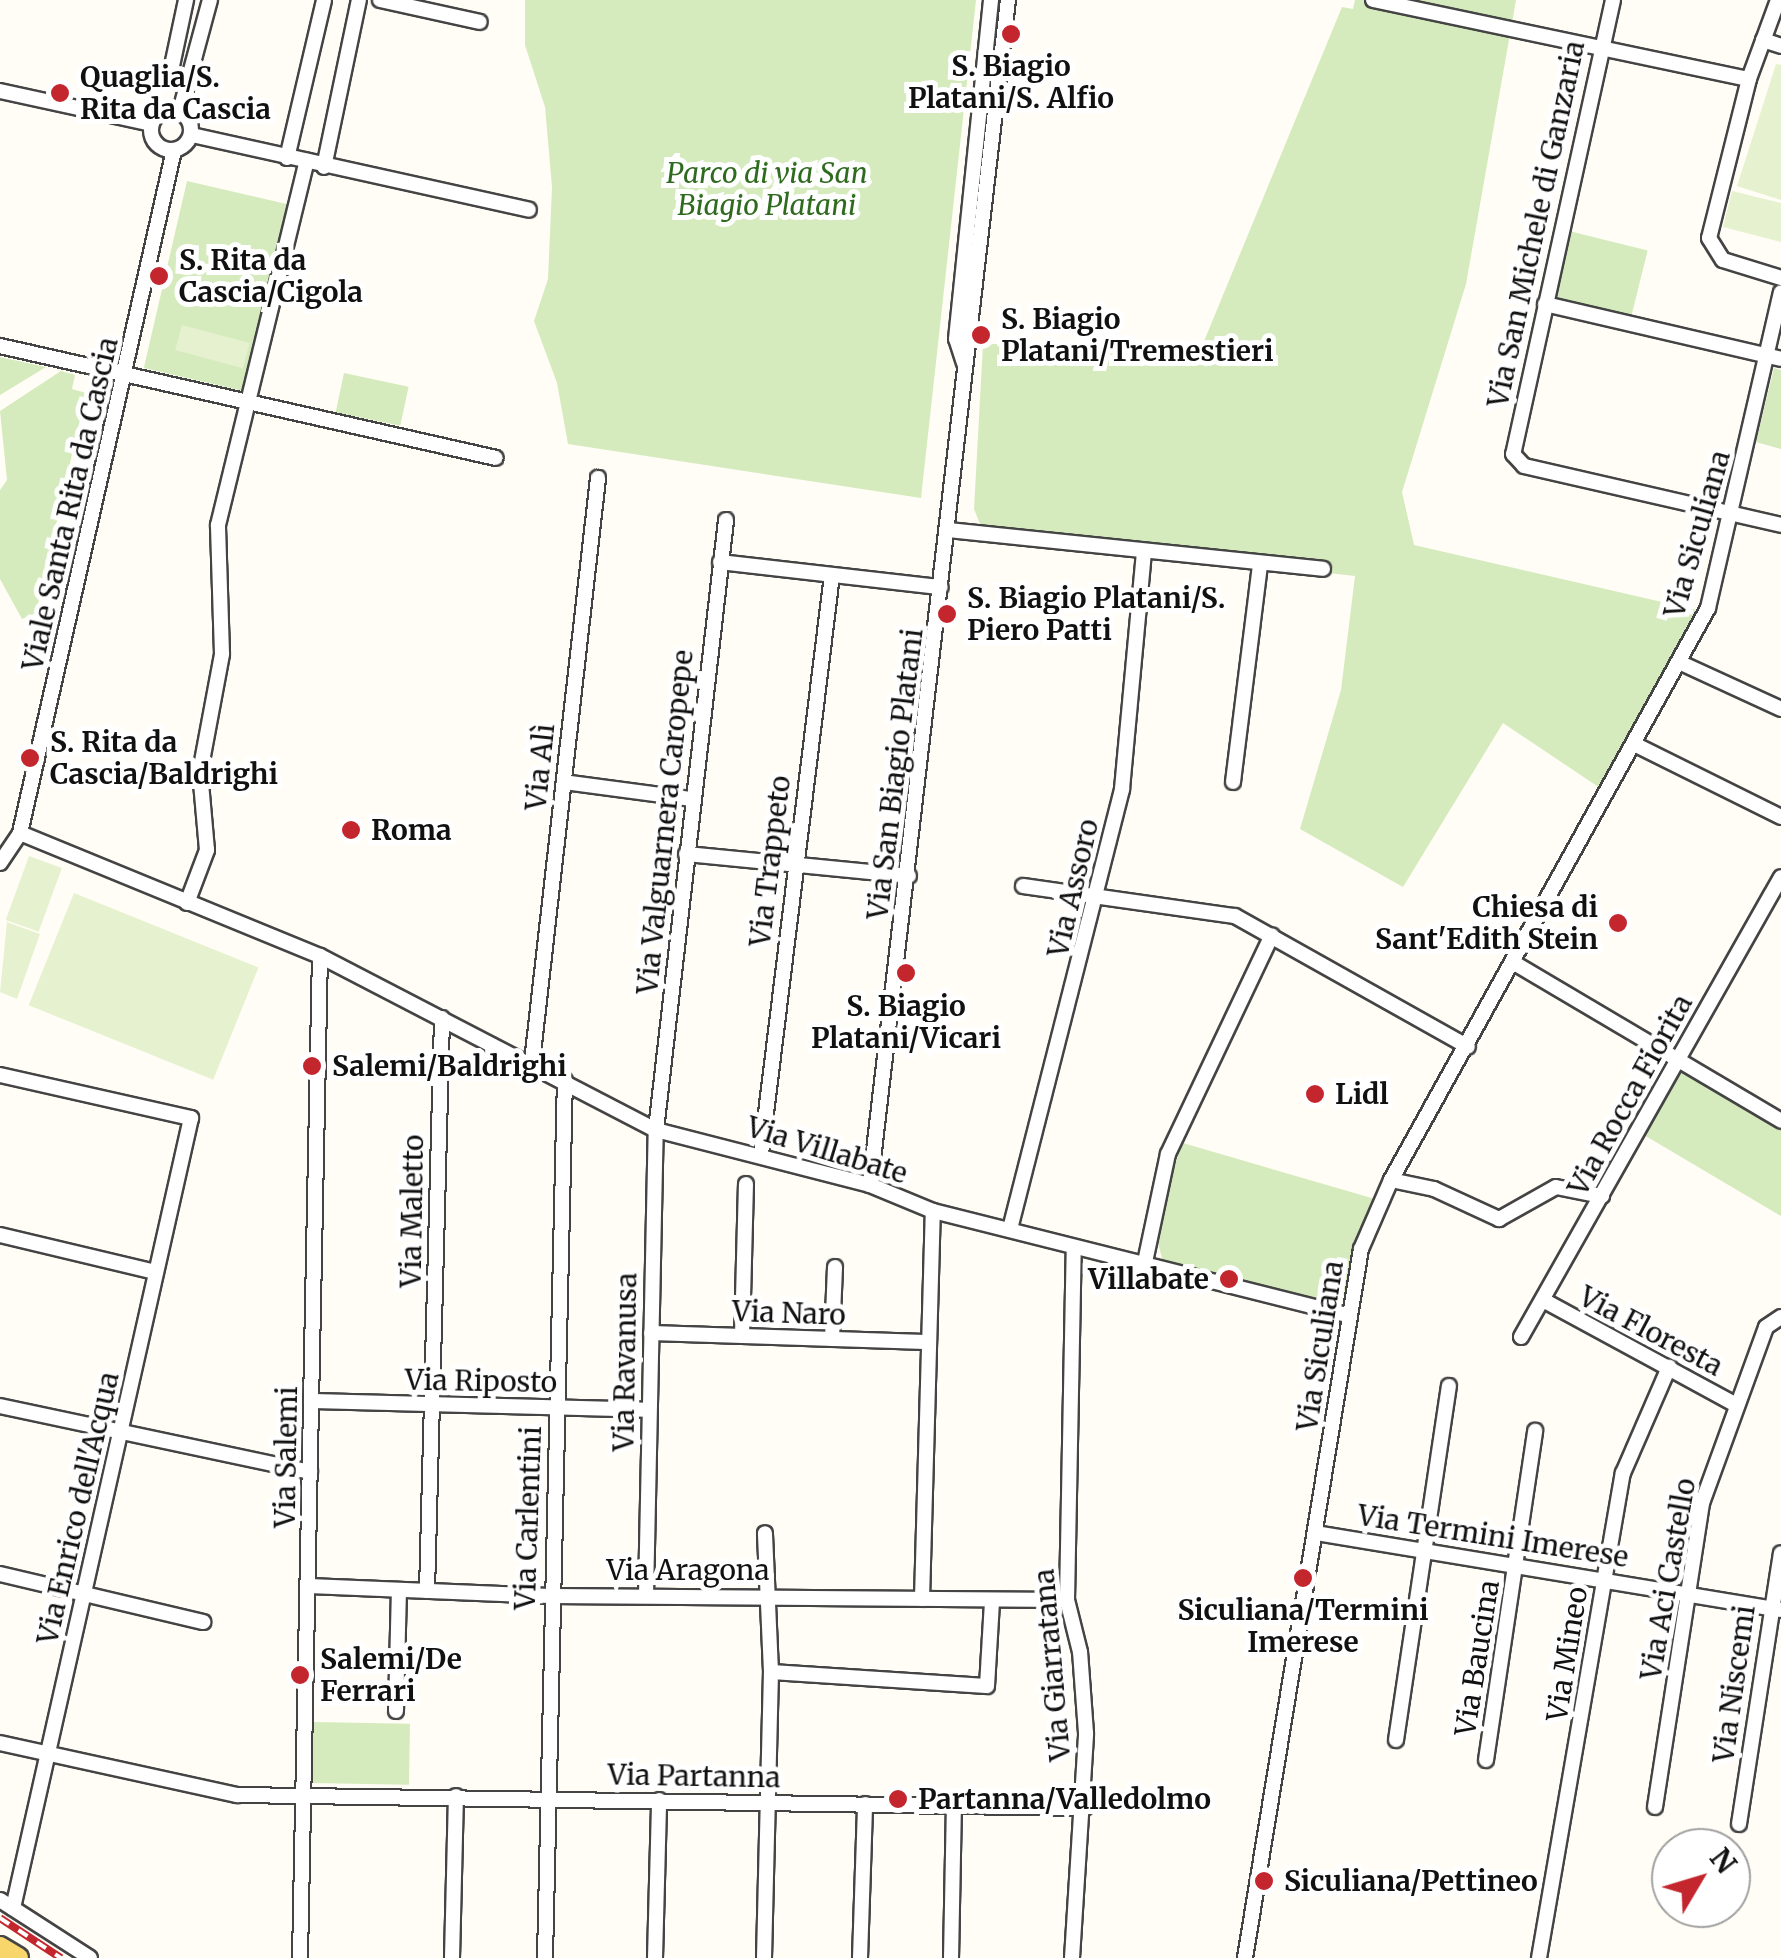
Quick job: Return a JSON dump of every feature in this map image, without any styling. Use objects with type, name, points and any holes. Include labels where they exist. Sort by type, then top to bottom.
[{"type":"main road","points":[[0,1946],[18,1958]]},
{"type":"street","points":[[168,80],[186,0]]},
{"type":"street","points":[[210,0],[180,111],[192,135],[529,210]]},
{"type":"street","points":[[286,158],[324,0]]},
{"type":"street","points":[[324,166],[360,0]]},
{"type":"street","points":[[380,0],[480,22]]},
{"type":"street","name":"Via San Biagio Platani","points":[[966,368],[956,340],[990,0]]},
{"type":"street","name":"Via San Biagio Platani","points":[[870,1185],[1008,0]]},
{"type":"street","points":[[1373,0],[1749,79]]},
{"type":"street","name":"Via San Michele di Ganzaria","points":[[1613,0],[1515,458],[1732,514]]},
{"type":"street","points":[[1778,0],[1749,79],[1709,242],[1723,260],[1781,278]]},
{"type":"street","points":[[182,19],[205,25]]},
{"type":"street","points":[[1764,40],[1781,46]]},
{"type":"street","points":[[0,92],[151,124]]},
{"type":"street","points":[[151,124],[168,109],[180,111]]},
{"type":"street","points":[[151,124],[155,143],[174,150],[192,135]]},
{"type":"street","name":"Viale Santa Rita da Cascia","points":[[0,863],[20,833],[174,150]]},
{"type":"street","points":[[187,903],[207,850],[200,772],[222,654],[218,525],[229,460],[250,403],[307,162]]},
{"type":"street","name":"Via Siculiana","points":[[1245,1958],[1360,1250],[1391,1180],[1516,964],[1708,608],[1775,358],[1781,292]]},
{"type":"street","points":[[1546,304],[1775,358]]},
{"type":"street","points":[[0,346],[496,458]]},
{"type":"street","name":"Via Alì","points":[[532,1062],[598,478]]},
{"type":"street","points":[[1732,514],[1781,526]]},
{"type":"street","name":"Via Valguarnera Caropepe","points":[[656,1130],[690,799],[726,520]]},
{"type":"street","points":[[948,530],[1323,570]]},
{"type":"street","name":"Via Assoro","points":[[1010,1229],[1100,894],[1122,789],[1144,551]]},
{"type":"street","points":[[720,562],[942,587]]},
{"type":"street","points":[[1233,782],[1260,565]]},
{"type":"street","name":"Via Trappeto","points":[[761,1154],[832,575]]},
{"type":"street","points":[[1681,663],[1781,710]]},
{"type":"street","points":[[1636,746],[1781,817]]},
{"type":"street","points":[[564,782],[690,799]]},
{"type":"street","name":"Via Villabate","points":[[20,833],[320,956],[532,1062],[656,1130],[870,1185],[933,1211],[1348,1314]]},
{"type":"street","points":[[686,854],[794,869],[909,876]]},
{"type":"street","name":"Via Rocca Fiorita","points":[[1522,1337],[1781,877]]},
{"type":"street","points":[[1023,886],[1202,906],[1272,935],[1468,1047]]},
{"type":"street","points":[[1145,1262],[1168,1154],[1272,935]]},
{"type":"street","name":"Via Salemi","points":[[300,1958],[320,956]]},
{"type":"street","points":[[1516,964],[1781,1121]]},
{"type":"street","name":"Via Maletto","points":[[427,1591],[442,1018]]},
{"type":"street","name":"Via Enrico dell'Acqua","points":[[0,1075],[191,1118],[48,1755],[6,1904]]},
{"type":"street","name":"Via Carlentini","points":[[545,1958],[550,1596],[565,1080]]},
{"type":"street","name":"Via Ravanusa","points":[[646,1596],[656,1130]]},
{"type":"street","points":[[1391,1180],[1434,1189],[1494,1218],[1556,1187],[1602,1196]]},
{"type":"street","points":[[742,1336],[746,1184]]},
{"type":"street","points":[[922,1599],[926,1342],[933,1211]]},
{"type":"street","points":[[0,1235],[156,1272]]},
{"type":"street","name":"Via Giarratana","points":[[1072,1958],[1085,1808],[1084,1696],[1066,1600],[1074,1248]]},
{"type":"street","points":[[832,1338],[834,1268]]},
{"type":"street","name":"Via Floresta","points":[[1543,1300],[1736,1405]]},
{"type":"street","name":"Via Aci Castello","points":[[1655,1807],[1702,1503],[1768,1324],[1781,1316]]},
{"type":"street","name":"Via Naro","points":[[651,1333],[926,1342]]},
{"type":"street","name":"Via Mineo","points":[[1539,1958],[1628,1454],[1669,1367]]},
{"type":"street","points":[[1396,1740],[1421,1551],[1450,1386]]},
{"type":"street","name":"Via Riposto","points":[[311,1400],[649,1410]]},
{"type":"street","points":[[0,1406],[310,1472]]},
{"type":"street","name":"Via Baucina","points":[[1486,1760],[1535,1431]]},
{"type":"street","points":[[764,1958],[771,1672],[765,1532]]},
{"type":"street","name":"Via Termini Imerese","points":[[1316,1533],[1775,1609]]},
{"type":"street","name":"Via Niscemi","points":[[1740,1824],[1781,1553]]},
{"type":"street","points":[[0,1574],[203,1622]]},
{"type":"street","name":"Via Aragona","points":[[309,1586],[550,1596],[1066,1600]]},
{"type":"street","points":[[396,1711],[399,1590]]},
{"type":"street","points":[[771,1672],[987,1686],[992,1601]]},
{"type":"street","name":"Via Partanna","points":[[0,1743],[212,1792],[1085,1808]]},
{"type":"street","points":[[452,1958],[456,1796]]},
{"type":"street","points":[[655,1958],[659,1800]]},
{"type":"street","points":[[860,1958],[865,1804]]},
{"type":"street","points":[[951,1958],[954,1806]]},
{"type":"street","points":[[6,1904],[90,1958]]},
{"type":"green space","name":"Parco di via San Biagio Platani","points":[[525,0],[976,0],[921,498],[568,444],[557,383],[534,321],[548,279],[552,187],[545,107],[525,45]]},
{"type":"green space","points":[[1355,0],[1516,0],[1466,284],[1402,492],[1414,545],[1701,611],[1609,794],[1503,723],[1403,887],[1300,829],[1341,690],[1355,576],[984,534],[974,509],[983,344],[1202,346],[1342,7],[1353,9]]},
{"type":"green space","points":[[1776,64],[1781,65],[1781,200],[1737,186]]},
{"type":"green space","points":[[187,181],[293,206],[250,393],[144,368]]},
{"type":"green space","points":[[1732,191],[1781,203],[1781,242],[1723,227]]},
{"type":"green space","points":[[1569,231],[1648,251],[1630,321],[1551,302]]},
{"type":"green space","points":[[182,325],[250,343],[243,368],[175,350]]},
{"type":"green space","points":[[0,357],[46,367],[0,395]]},
{"type":"green space","points":[[1774,368],[1781,370],[1781,449],[1756,442]]},
{"type":"green space","points":[[61,371],[75,375],[72,389],[86,393],[36,613],[22,619],[0,579],[0,490],[7,480],[0,411]]},
{"type":"green space","points":[[344,373],[409,387],[400,426],[336,412]]},
{"type":"green space","points":[[29,856],[62,868],[39,932],[6,920]]},
{"type":"green space","points":[[74,893],[259,968],[213,1080],[29,1005]]},
{"type":"green space","points":[[7,922],[40,934],[17,999],[0,992]]},
{"type":"green space","points":[[1683,1070],[1781,1128],[1781,1216],[1644,1135]]},
{"type":"green space","points":[[1183,1143],[1375,1199],[1342,1299],[1325,1306],[1163,1262],[1157,1239],[1163,1198]]},
{"type":"green space","points":[[313,1722],[410,1724],[409,1785],[312,1783]]},
{"type":"railway","points":[[0,1918],[61,1958]]},
{"type":"place","name":"S. Biagio Platani/S. Alfio","points":[[1011,34]]},
{"type":"place","name":"Quaglia/S. Rita da Cascia","points":[[60,93]]},
{"type":"place","name":"S. Rita da Cascia/Cigola","points":[[159,276]]},
{"type":"place","name":"S. Biagio Platani/Tremestieri","points":[[981,335]]},
{"type":"place","name":"S. Biagio Platani/S. Piero Patti","points":[[947,614]]},
{"type":"place","name":"S. Rita da Cascia/Baldrighi","points":[[30,758]]},
{"type":"place","name":"Roma","points":[[351,830]]},
{"type":"place","name":"Chiesa di Sant'Edith Stein","points":[[1618,923]]},
{"type":"place","name":"S. Biagio Platani/Vicari","points":[[906,973]]},
{"type":"place","name":"Salemi/Baldrighi","points":[[312,1066]]},
{"type":"place","name":"Lidl","points":[[1315,1094]]},
{"type":"place","name":"Villabate","points":[[1229,1279]]},
{"type":"place","name":"Siculiana/Termini Imerese","points":[[1303,1578]]},
{"type":"place","name":"Salemi/De Ferrari","points":[[300,1675]]},
{"type":"place","name":"Partanna/Valledolmo","points":[[898,1799]]},
{"type":"place","name":"Siculiana/Pettineo","points":[[1264,1881]]}]
